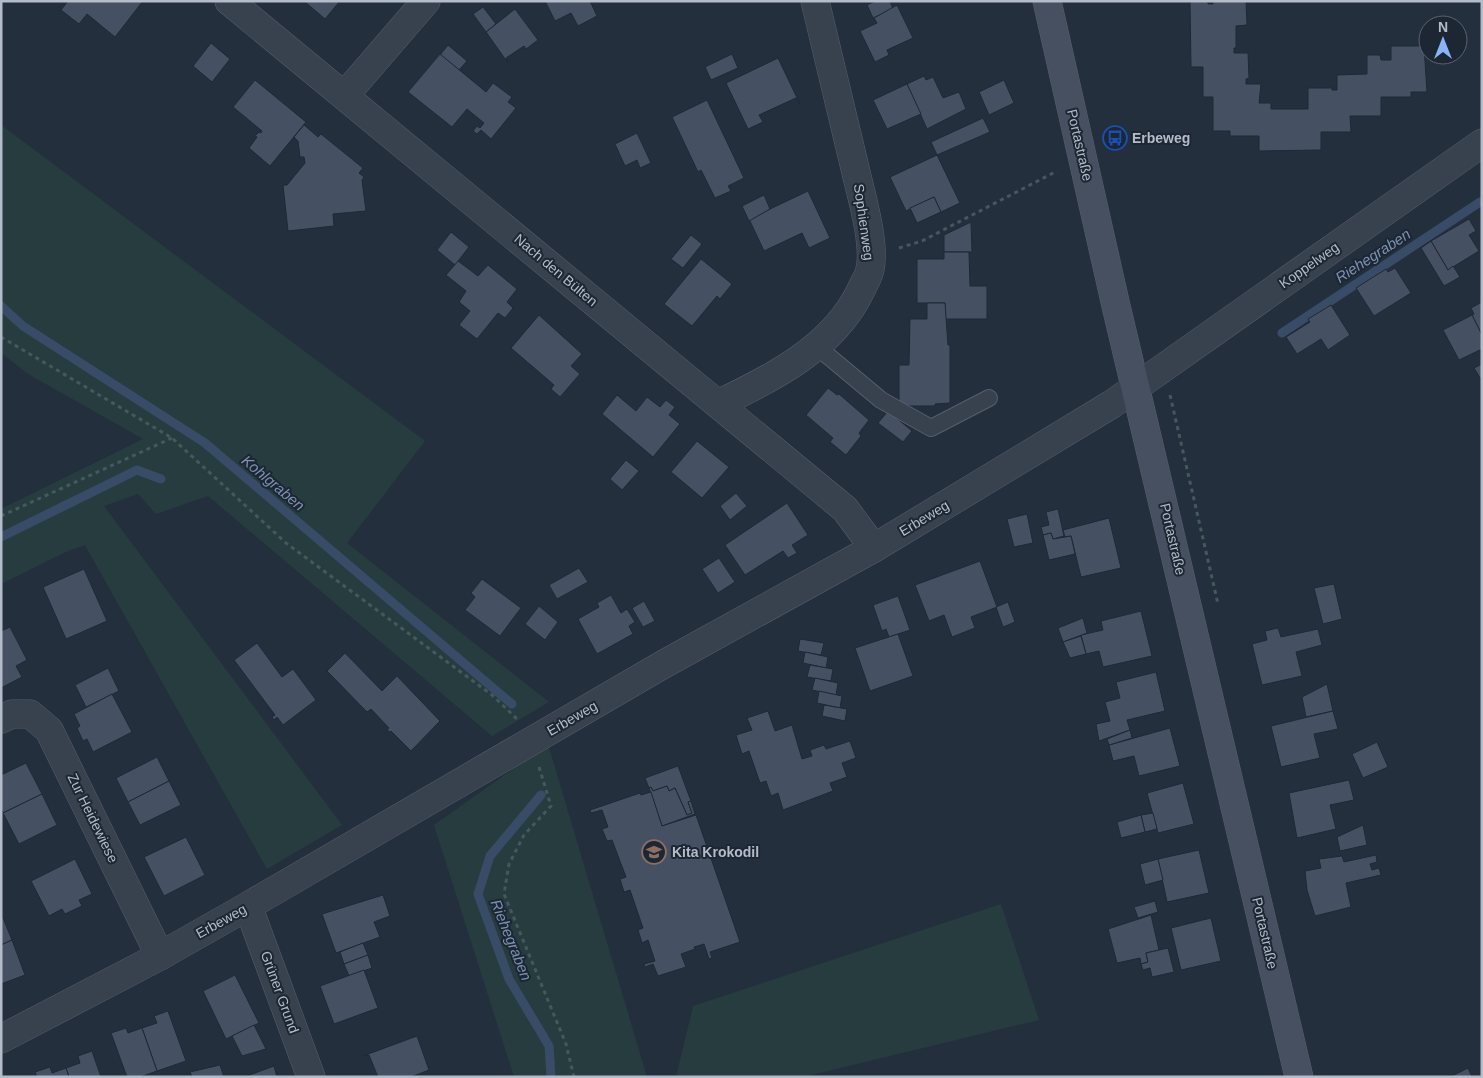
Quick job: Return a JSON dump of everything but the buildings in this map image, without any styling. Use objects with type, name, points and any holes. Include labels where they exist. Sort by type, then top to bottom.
[{"type":"main road","name":"Portastraße","points":[[1047,1],[1299,1077]]},
{"type":"street","name":"Nach den Bülten","points":[[229,1],[845,509],[874,548]]},
{"type":"street","points":[[345,95],[426,1]]},
{"type":"street","name":"Sophienweg","points":[[718,404],[759,384],[826,338],[854,305],[870,270],[871,252],[863,202],[815,1]]},
{"type":"street","name":"Koppelweg","points":[[1136,387],[1479,152]]},
{"type":"street","name":"Erbeweg","points":[[1,1039],[160,956],[664,664],[874,548],[1099,412],[1136,387]]},
{"type":"street","name":"Zur Heidewiese","points":[[1,718],[12,714],[30,714],[49,730],[160,956]]},
{"type":"street","name":"Grüner Grund","points":[[248,906],[311,1077]]},
{"type":"lane","points":[[816,346],[881,400],[931,428],[989,398]]},
{"type":"path","points":[[871,252],[897,248],[922,240],[1084,158]]},
{"type":"path","points":[[1,336],[172,438],[286,543],[492,695],[542,736],[539,767],[551,806],[524,835],[509,864],[504,894],[566,1044],[574,1077]]},
{"type":"path","points":[[1,516],[172,438]]},
{"type":"green space","points":[[1,125],[425,441],[347,543],[549,702],[492,736],[208,496],[156,514],[138,494],[104,506],[342,825],[267,869],[85,545],[68,551],[1,584],[1,509],[143,439],[28,374],[1,353]]},
{"type":"green space","points":[[548,744],[647,1077],[514,1077],[434,825]]},
{"type":"green space","points":[[1001,904],[1039,1020],[803,1077],[676,1077],[693,1006]]},
{"type":"waterway","name":"Riehegraben","points":[[1282,333],[1480,202]]},
{"type":"waterway","name":"Kohlgraben","points":[[1,306],[23,326],[205,443],[512,704]]},
{"type":"waterway","points":[[1,537],[137,470],[161,479]]},
{"type":"waterway","name":"Riehegraben","points":[[541,795],[490,856],[478,894],[509,979],[549,1046],[551,1077]]},
{"type":"place","name":"Erbeweg","points":[[1115,138]]},
{"type":"place","name":"Kita Krokodil","points":[[654,852]]}]
